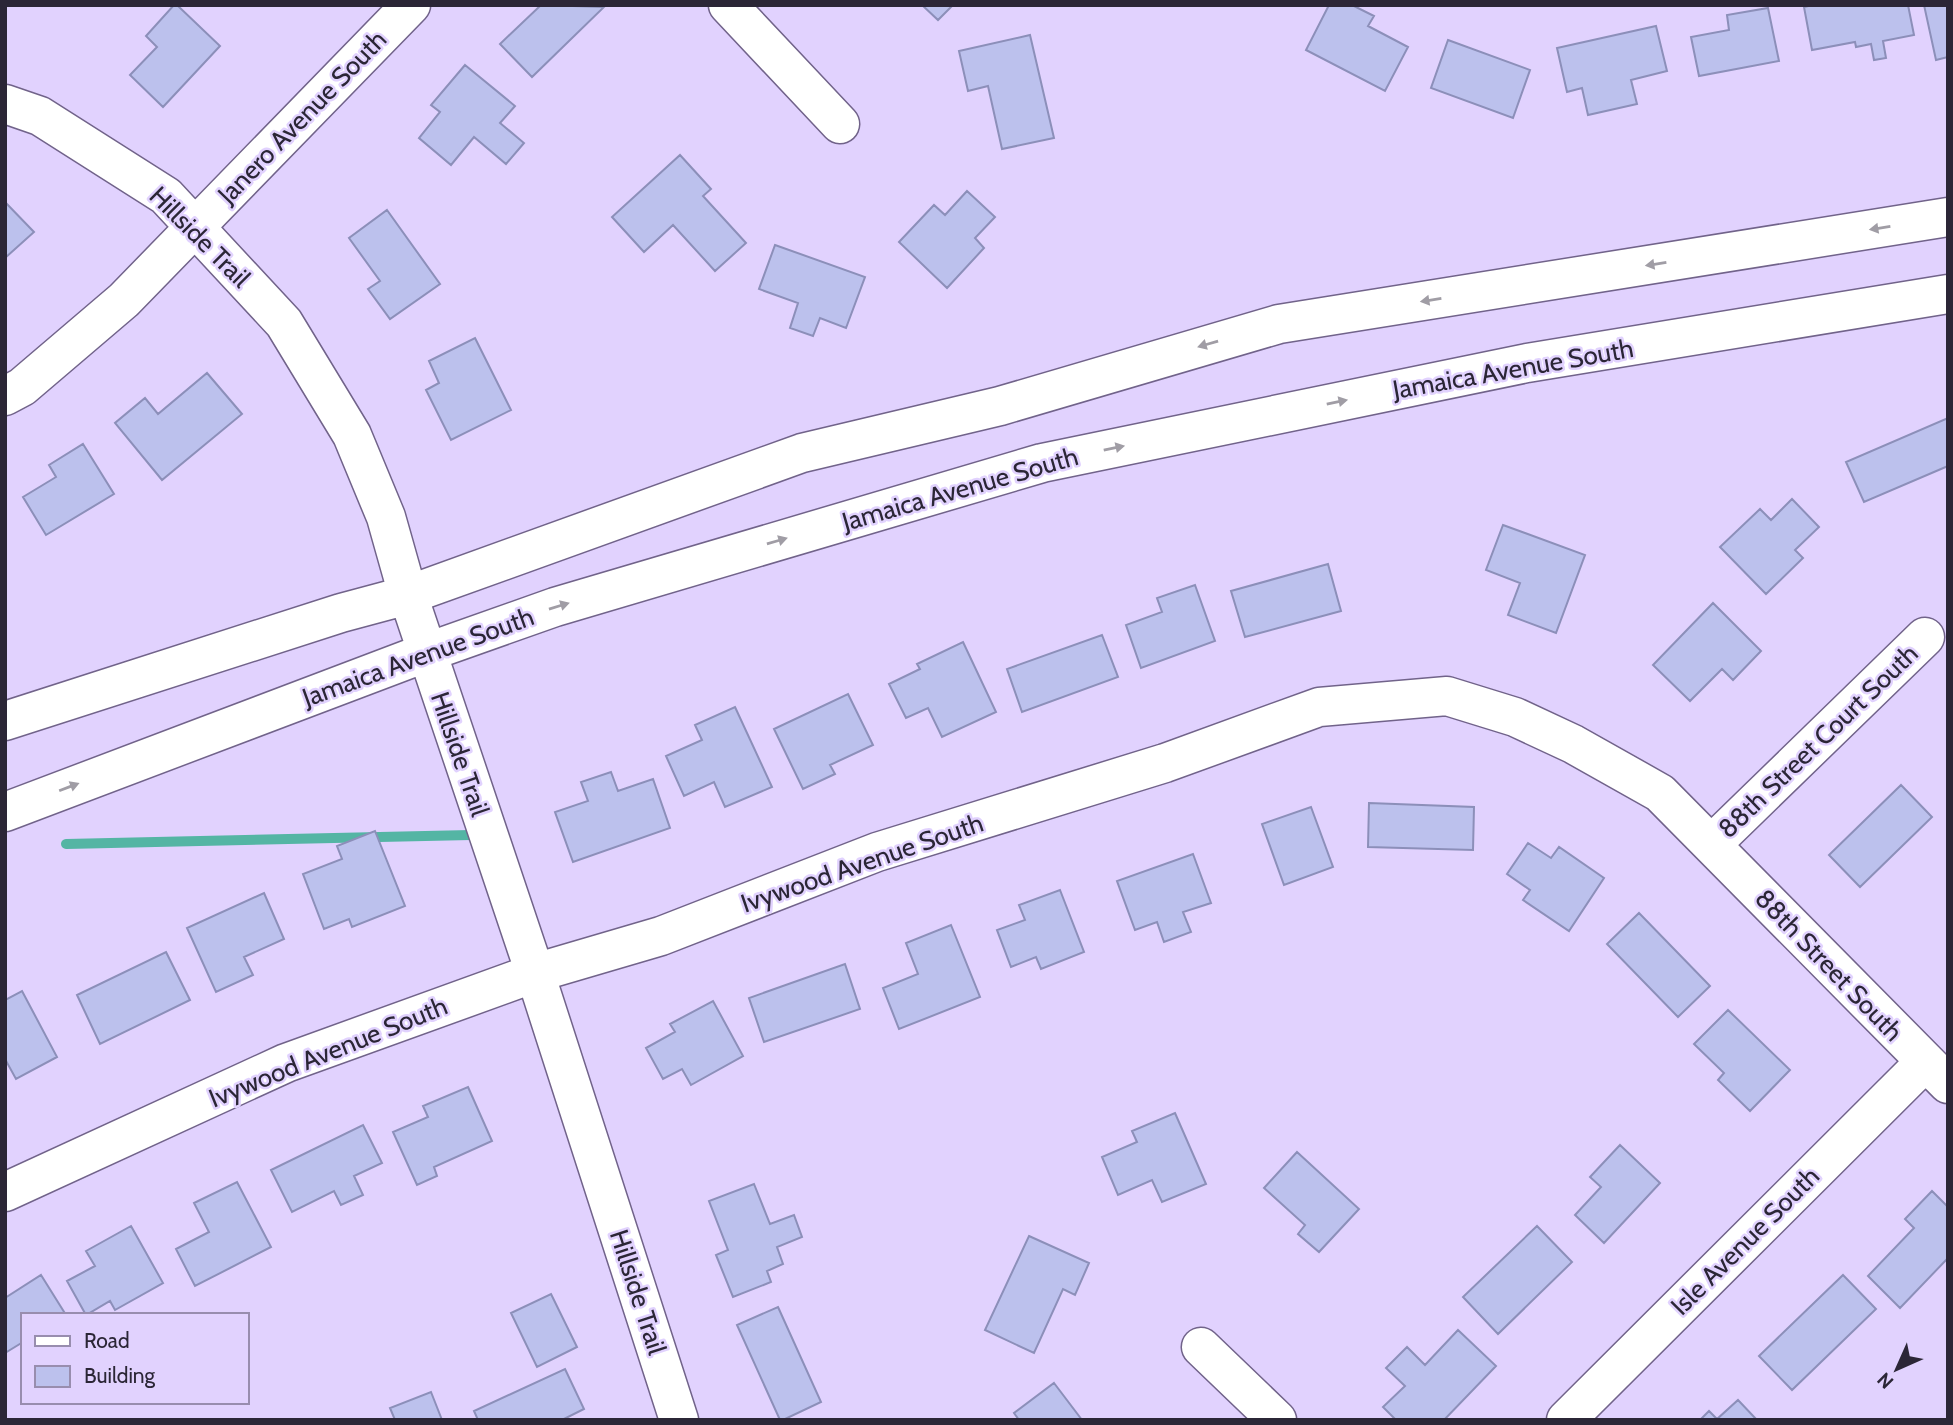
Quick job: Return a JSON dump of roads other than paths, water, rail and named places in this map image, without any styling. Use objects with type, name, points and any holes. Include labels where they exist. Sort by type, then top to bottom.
[{"type":"street","name":"Janero Avenue South","points":[[5,396],[22,387],[124,300],[411,5]]},
{"type":"street","points":[[728,5],[840,124]]},
{"type":"street","name":"Hillside Trail","points":[[5,104],[40,116],[166,196],[284,323],[352,435],[386,517],[425,653],[535,973],[679,1420]]},
{"type":"street","points":[[5,721],[341,612],[408,595],[802,453],[1000,406],[1279,324],[1948,217]]},
{"type":"street","name":"Jamaica Avenue South","points":[[5,811],[555,607],[1042,463],[1527,363],[1948,295]]},
{"type":"street","name":"88th Street Court South","points":[[1712,844],[1925,637]]},
{"type":"street","name":"Ivywood Avenue South","points":[[5,1192],[286,1063],[535,973],[661,936],[877,852],[1166,763],[1319,707],[1447,696],[1515,717],[1573,744],[1660,793],[1712,844]]},
{"type":"street","name":"88th Street South","points":[[1712,844],[1936,1073]]},
{"type":"street","name":"Isle Avenue South","points":[[1566,1420],[1936,1073]]},
{"type":"street","points":[[1201,1347],[1277,1420]]},
{"type":"waterway","points":[[66,844],[471,835]]}]
